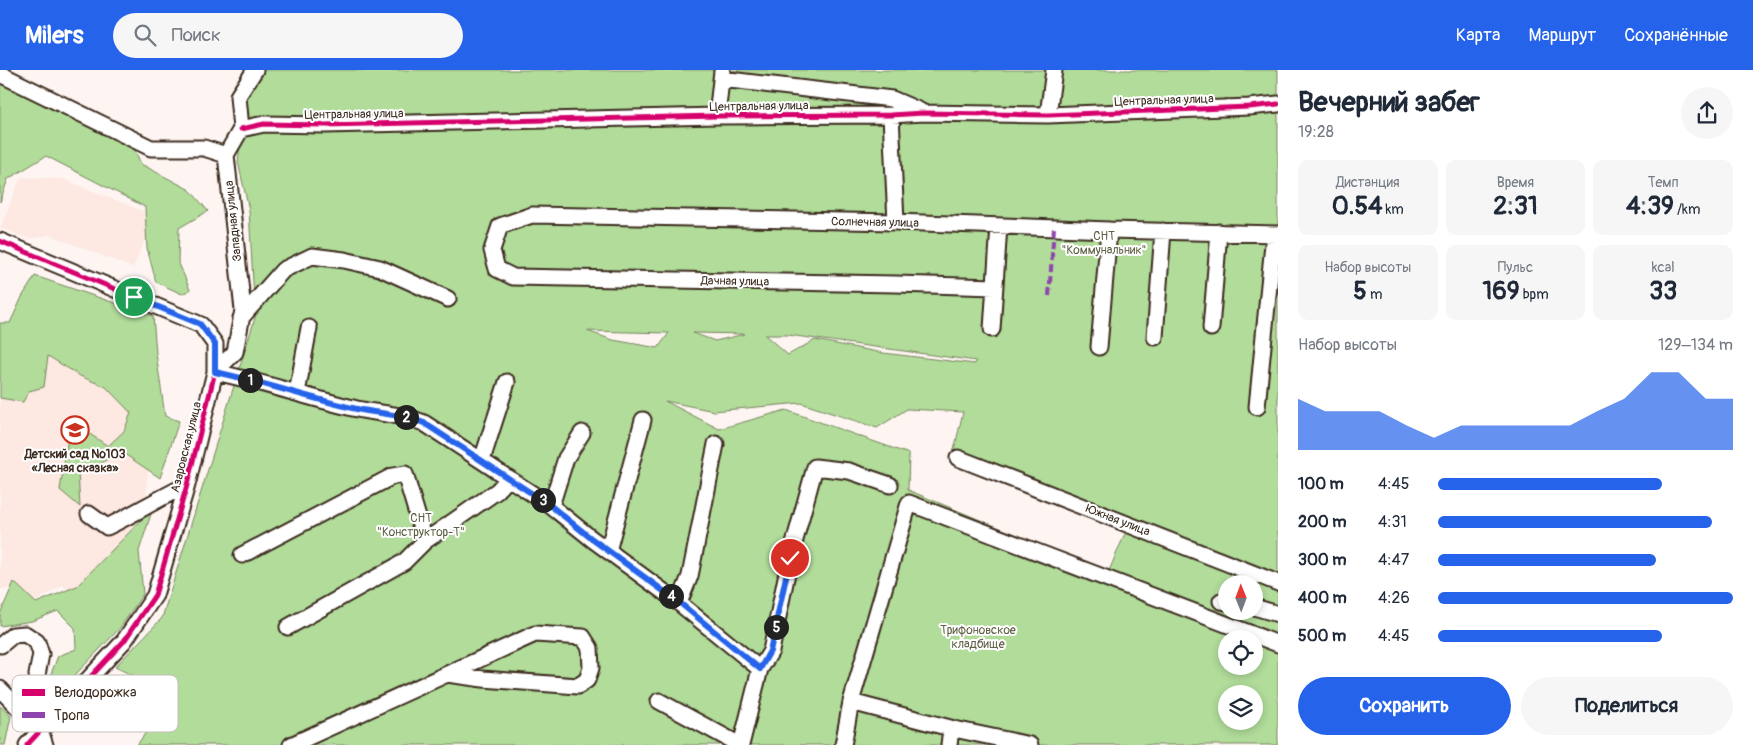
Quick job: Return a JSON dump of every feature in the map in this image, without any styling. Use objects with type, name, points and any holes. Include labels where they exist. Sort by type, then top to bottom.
[{"type":"street","points":[[0,74],[150,148],[204,148],[226,155],[241,130],[238,96],[255,70]]},
{"type":"street","points":[[1048,115],[1054,70]]},
{"type":"street","points":[[717,116],[721,74],[892,99],[923,113]]},
{"type":"street","name":"Центральная улица","points":[[241,130],[264,124],[334,125],[923,113],[1048,115],[1249,107],[1278,104]]},
{"type":"street","points":[[891,115],[896,222]]},
{"type":"street","name":"Западная улица","points":[[215,372],[235,352],[242,310],[226,155]]},
{"type":"street","name":"Солнечная улица","points":[[492,250],[500,226],[532,215],[896,222],[1276,234]]},
{"type":"street","points":[[992,329],[999,226]]},
{"type":"street","points":[[1100,347],[1109,230]]},
{"type":"street","points":[[1155,337],[1163,230]]},
{"type":"street","points":[[1211,328],[1219,232]]},
{"type":"street","points":[[1258,407],[1276,234]]},
{"type":"street","name":"Азаровская улица","points":[[0,241],[200,324],[215,344],[215,372],[155,595],[124,641],[93,675]]},
{"type":"street","name":"Дачная улица","points":[[492,250],[497,269],[513,276],[896,284],[995,288]]},
{"type":"street","points":[[241,318],[283,270],[312,256],[344,260],[380,268],[448,299]]},
{"type":"street","points":[[297,392],[309,328]]},
{"type":"street","points":[[215,372],[358,409],[413,418],[424,423],[551,506],[608,551],[680,603],[760,669]]},
{"type":"street","points":[[482,460],[506,382]]},
{"type":"street","points":[[608,551],[644,420]]},
{"type":"street","points":[[551,506],[566,458],[582,433]]},
{"type":"street","points":[[680,603],[690,576],[716,444]]},
{"type":"street","name":"Южная улица","points":[[958,458],[1278,583]]},
{"type":"street","points":[[659,701],[741,745],[760,669],[770,651],[790,558],[814,467],[849,471],[890,485]]},
{"type":"street","points":[[242,555],[393,476],[405,474],[425,541]]},
{"type":"street","points":[[288,627],[404,562],[425,541],[497,491],[509,478]]},
{"type":"street","points":[[89,514],[107,527],[131,516],[162,496],[186,485]]},
{"type":"street","points":[[843,745],[850,702],[909,503],[1278,644]]},
{"type":"street","points":[[1263,610],[1278,614]]},
{"type":"street","points":[[1,645],[13,636],[25,634],[37,642],[42,654],[37,675]]},
{"type":"street","points":[[291,745],[447,674],[535,634],[583,637],[590,648],[592,668],[587,680],[578,686],[483,679],[447,674]]},
{"type":"street","points":[[0,688],[12,701]]},
{"type":"street","points":[[850,702],[951,737],[987,745]]},
{"type":"street","name":"Азаровская улица","points":[[27,745],[38,732]]},
{"type":"street","points":[[41,732],[45,745]]},
{"type":"street","points":[[951,737],[1030,745]]},
{"type":"shaded area","points":[[21,177],[63,179],[155,216],[133,268],[50,235],[29,239],[0,228]]},
{"type":"shaded area","name":"Детский сад №103 «Лесная сказка»","points":[[0,353],[154,353],[145,522],[76,601],[63,585],[33,603],[19,588],[0,589]]},
{"type":"green space","points":[[260,70],[1278,70],[1278,745],[137,745],[146,732],[178,732],[178,675],[132,675],[115,667],[162,618],[255,318],[249,210],[238,162],[245,97]],"holes":[[[587,331],[669,333],[658,348],[613,340]],[[693,333],[745,334],[715,341]],[[765,335],[788,335],[976,361],[975,364],[883,353],[815,340],[788,355]],[[665,401],[714,411],[801,403],[877,428],[907,409],[963,412],[951,463],[1127,529],[1108,573],[908,490],[909,454],[786,410],[719,429]]]},
{"type":"green space","points":[[0,80],[133,146],[141,164],[190,190],[208,211],[179,228],[178,261],[190,290],[182,294],[156,282],[147,248],[145,207],[46,156],[8,179],[0,202]]},
{"type":"green space","points":[[35,276],[153,316],[165,416],[179,421],[160,478],[120,451],[97,466],[78,472],[80,507],[60,490],[68,437],[85,431],[108,446],[124,431],[131,413],[106,387],[80,376],[48,356],[44,387],[29,391],[23,402],[0,398],[0,323],[10,323],[22,297]]},
{"type":"green space","points":[[153,508],[139,551],[143,594],[120,628],[75,675],[51,675],[58,656],[76,649],[75,628],[58,611],[32,621],[0,626],[0,614],[14,582],[36,603],[77,586]]},
{"type":"green space","points":[[0,706],[11,716],[5,745],[0,745]]},
{"type":"marked path","points":[[1049,296],[1054,228]]},
{"type":"cycle path","points":[[241,129],[264,124],[325,125],[717,116],[891,115],[923,113],[1048,115],[1249,107],[1278,104]]},
{"type":"cycle path","points":[[0,241],[201,325],[215,344],[215,372],[187,485],[155,595],[124,641],[92,675]]},
{"type":"cycle path","points":[[27,745],[39,732]]},
{"type":"place","name":"Детский сад №103 «Лесная сказка»","points":[[75,430]]},
{"type":"route","points":[[134,297],[200,324],[215,344],[215,372],[358,409],[413,418],[424,423],[551,506],[592,539],[680,603],[760,669],[770,651],[790,558]]},
{"type":"park label","name":"СНТ \"Коммунальник\"","points":[[1104,243]]},
{"type":"park label","name":"СНТ \"Конструктор-Т\"","points":[[421,525]]},
{"type":"park label","name":"Трифоновское кладбище","points":[[978,637]]}]
